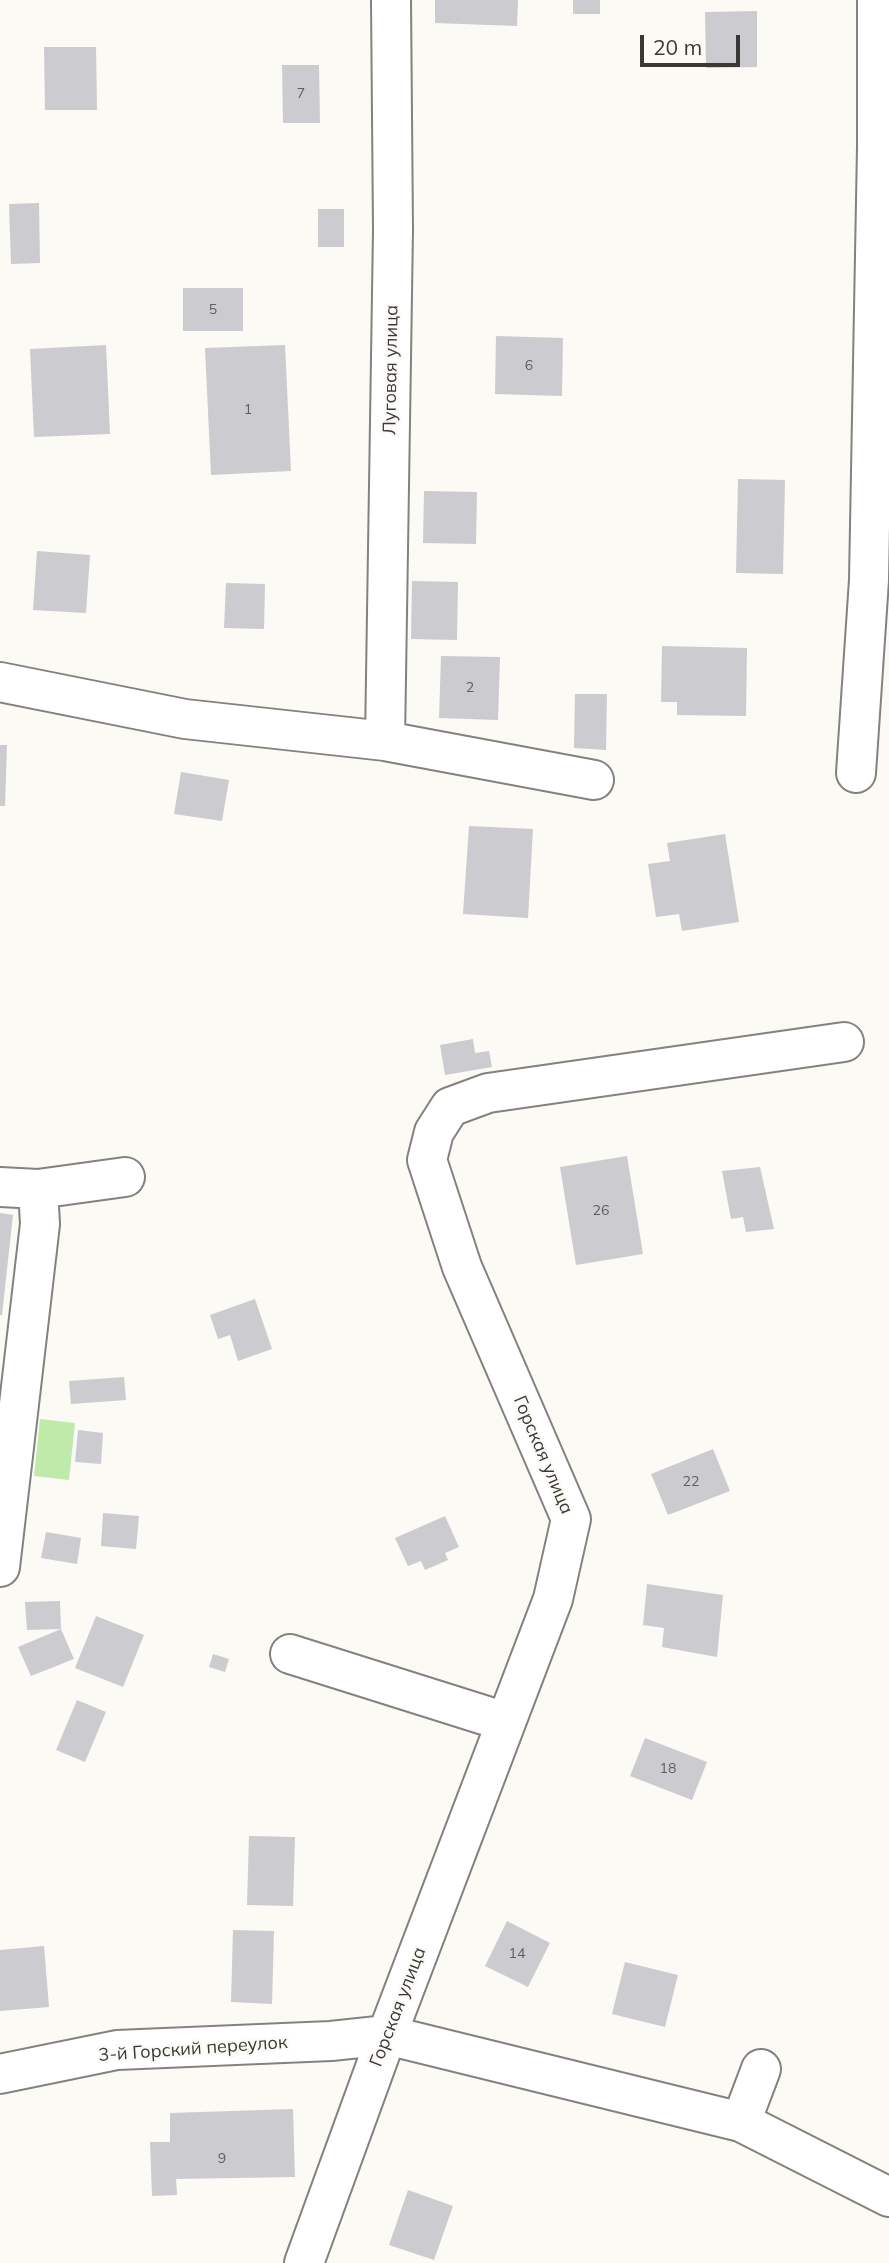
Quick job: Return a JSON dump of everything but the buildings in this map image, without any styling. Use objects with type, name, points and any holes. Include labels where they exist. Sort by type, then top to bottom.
[{"type":"street","name":"Луговая улица","points":[[385,741],[393,230],[391,0]]},
{"type":"street","points":[[856,773],[869,580],[877,0]]},
{"type":"street","points":[[0,682],[185,719],[385,741],[594,780]]},
{"type":"street","name":"Горская улица","points":[[304,2263],[387,2035],[553,1598],[571,1519],[462,1267],[427,1160],[434,1132],[450,1107],[488,1093],[844,1042]]},
{"type":"street","points":[[0,1187],[38,1189],[125,1177]]},
{"type":"street","points":[[0,1567],[40,1224],[38,1189]]},
{"type":"street","points":[[290,1654],[506,1722]]},
{"type":"street","name":"3-й Горский переулок","points":[[0,2074],[117,2050],[331,2041],[387,2035],[741,2122],[889,2197]]},
{"type":"street","points":[[741,2122],[761,2069]]},
{"type":"green space","points":[[40,1419],[75,1423],[69,1480],[34,1476]]}]
